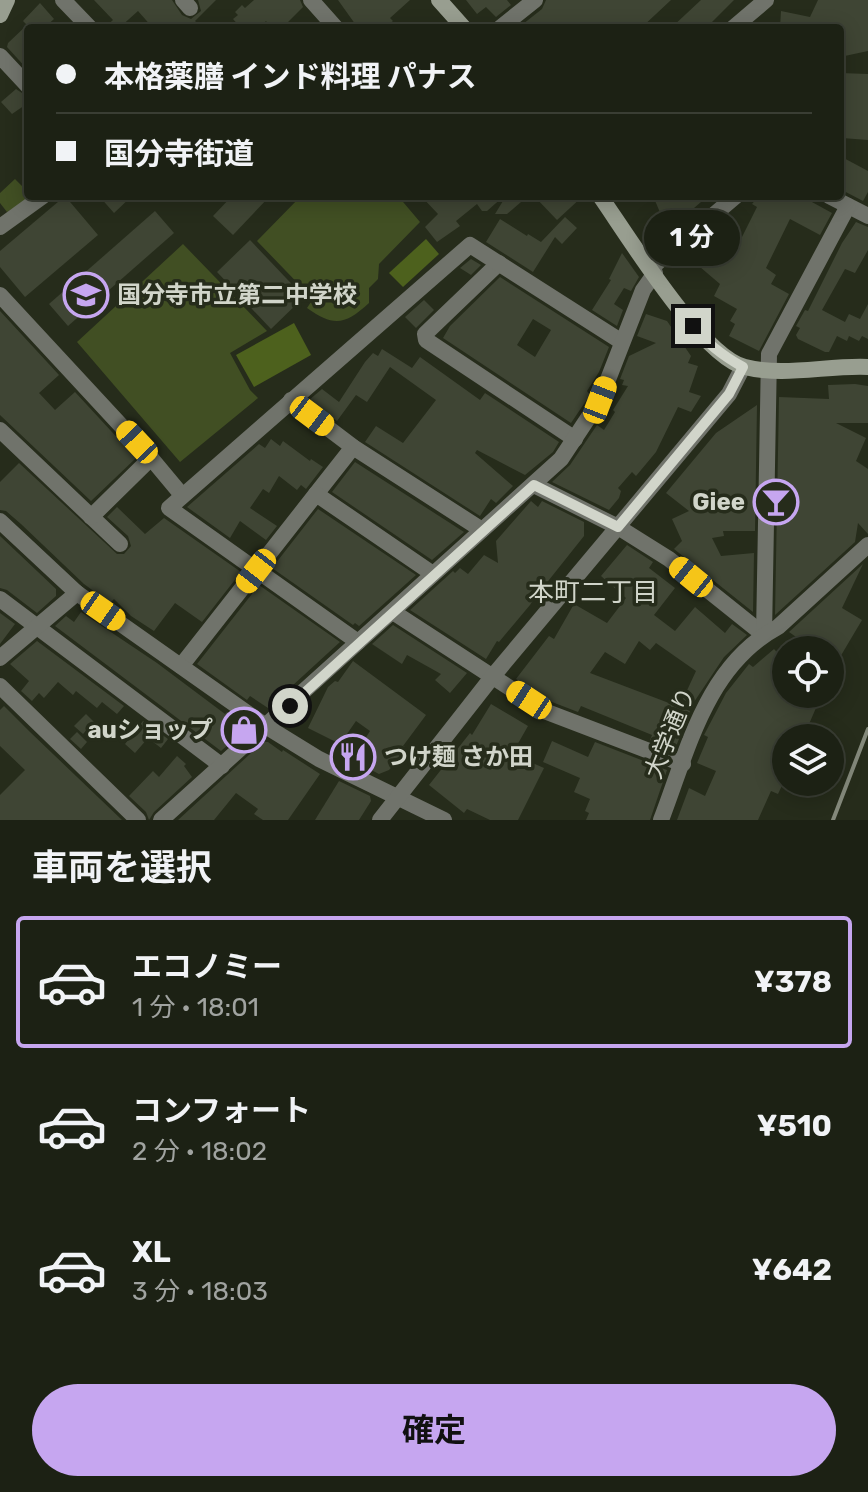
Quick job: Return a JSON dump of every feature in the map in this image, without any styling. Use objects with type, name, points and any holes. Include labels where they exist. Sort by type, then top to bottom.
[{"type":"main road","points":[[0,15],[7,0]]},
{"type":"main road","points":[[439,0],[460,24]]},
{"type":"main road","points":[[603,200],[704,340],[723,356],[743,367],[769,370],[868,367]]},
{"type":"street","points":[[63,0],[86,24]]},
{"type":"street","points":[[311,0],[332,24]]},
{"type":"street","points":[[505,24],[535,0]]},
{"type":"street","points":[[738,24],[766,0]]},
{"type":"street","points":[[0,56],[24,82]]},
{"type":"street","points":[[0,227],[37,200]]},
{"type":"street","points":[[161,820],[561,459],[600,400],[653,270],[732,200]]},
{"type":"street","points":[[837,200],[868,216]]},
{"type":"street","points":[[764,635],[769,354],[848,206]]},
{"type":"street","points":[[358,642],[169,508],[181,494],[470,245],[622,342]]},
{"type":"street","points":[[499,263],[425,334],[426,340],[575,439]]},
{"type":"street","points":[[0,295],[181,494]]},
{"type":"street","points":[[380,820],[493,676],[729,394],[743,367]]},
{"type":"street","points":[[291,400],[353,447],[482,530]]},
{"type":"street","points":[[0,430],[120,544]]},
{"type":"street","points":[[181,666],[353,447]]},
{"type":"street","points":[[91,517],[151,458]]},
{"type":"street","points":[[534,485],[618,527],[669,559],[764,635]]},
{"type":"street","points":[[316,494],[433,574]]},
{"type":"street","points":[[0,521],[77,593],[267,727],[319,759],[444,820]]},
{"type":"street","name":"大学通り","points":[[661,820],[697,721],[719,680],[764,635],[778,627],[868,545]]},
{"type":"street","points":[[0,658],[77,593]]},
{"type":"street","points":[[0,599],[222,766]]},
{"type":"street","points":[[393,612],[547,712],[683,764]]},
{"type":"street","points":[[0,686],[138,820]]},
{"type":"shaded area","points":[[15,179],[24,188],[24,200],[28,200],[7,212],[0,203],[0,193]]},
{"type":"shaded area","points":[[297,200],[401,200],[420,222],[379,264],[378,279],[369,288],[369,303],[353,316],[339,321],[332,321],[307,308],[313,299],[257,241]]},
{"type":"shaded area","points":[[426,239],[439,254],[403,287],[389,273]]},
{"type":"shaded area","points":[[183,244],[267,331],[230,353],[250,390],[258,398],[180,462],[77,342]]},
{"type":"shaded area","points":[[294,323],[311,355],[254,387],[236,355]]},
{"type":"building","points":[[94,0],[172,0],[182,15],[191,19],[201,11],[198,0],[216,0],[195,21],[198,24],[149,24],[138,11],[123,24],[108,24],[113,20]]},
{"type":"building","points":[[254,0],[300,0],[303,7],[288,22],[290,24],[268,24],[266,21],[263,24],[237,24],[233,19],[238,15],[235,12],[242,5],[245,8]]},
{"type":"building","points":[[338,0],[410,0],[390,18],[393,21],[389,24],[355,24]]},
{"type":"building","points":[[466,0],[507,0],[511,5],[496,17],[486,7],[477,14]]},
{"type":"building","points":[[546,0],[671,0],[645,24],[523,24],[542,9]]},
{"type":"building","points":[[701,0],[734,0],[710,24],[675,24]]},
{"type":"building","points":[[818,0],[868,0],[868,51],[844,56],[844,24],[780,24],[781,11],[810,17]]},
{"type":"building","points":[[40,3],[54,19],[48,24],[26,24],[23,21]]},
{"type":"building","points":[[24,28],[24,66],[7,47]]},
{"type":"building","points":[[844,73],[868,74],[868,140],[844,138]]},
{"type":"building","points":[[16,89],[24,94],[24,106],[12,114],[1,102]]},
{"type":"building","points":[[844,158],[868,171],[868,192],[863,201],[844,191]]},
{"type":"building","points":[[60,200],[68,200],[98,235],[25,297],[0,267],[0,251]]},
{"type":"building","points":[[103,200],[128,200],[114,213]]},
{"type":"building","points":[[228,200],[266,200],[233,235],[213,216]]},
{"type":"building","points":[[425,200],[499,200],[487,211],[482,211],[477,204],[456,221],[460,226],[437,242],[425,227],[438,214]]},
{"type":"building","points":[[504,200],[523,200],[507,214],[495,214]]},
{"type":"building","points":[[538,200],[579,200],[557,220]]},
{"type":"building","points":[[655,200],[703,200],[673,226],[662,217]]},
{"type":"building","points":[[756,200],[808,200],[832,213],[820,235],[790,219],[766,268],[776,275],[771,284],[789,294],[759,351],[729,336],[735,324],[730,321],[737,309],[714,296],[720,284],[700,267],[706,256],[691,248],[708,234],[736,249],[757,207],[752,204]]},
{"type":"building","points":[[155,211],[174,233],[68,326],[49,304]]},
{"type":"building","points":[[565,217],[577,228],[562,244],[555,237],[533,272],[486,242],[500,219],[541,242]]},
{"type":"building","points":[[856,222],[868,227],[868,250],[855,273],[845,269],[822,310],[845,322],[849,314],[860,319],[868,304],[868,339],[862,336],[859,341],[849,336],[847,341],[837,336],[829,352],[825,352],[798,339],[796,335],[800,328],[796,326],[805,310],[808,311]]},
{"type":"building","points":[[250,240],[304,297],[271,329],[217,272]]},
{"type":"building","points":[[622,253],[639,277],[631,291],[624,288],[614,304],[623,310],[617,326],[592,310],[611,280]]},
{"type":"building","points":[[471,259],[481,265],[471,275],[460,268]]},
{"type":"building","points":[[500,277],[609,347],[587,391],[590,395],[571,423],[443,338],[450,326]],"holes":[[[533,319],[551,330],[535,357],[517,345]]]},
{"type":"building","points":[[424,300],[434,310],[416,328],[405,317]]},
{"type":"building","points":[[0,311],[59,375],[39,393],[55,410],[75,392],[136,458],[91,501],[0,415]]},
{"type":"building","points":[[646,314],[667,321],[691,356],[688,363],[698,366],[689,392],[701,396],[691,412],[678,407],[656,452],[636,476],[632,472],[618,488],[621,491],[619,498],[609,510],[552,482],[570,465],[597,425],[604,430],[615,412],[613,410],[628,386],[622,385],[624,380],[620,379],[629,356],[656,343],[637,336]]},
{"type":"building","points":[[382,349],[412,368],[420,357],[480,400],[485,393],[559,442],[553,452],[525,475],[477,450],[475,453],[513,486],[496,503],[491,499],[480,516],[365,442],[376,426],[403,443],[436,400],[390,367],[367,402],[356,395],[337,421],[309,400],[322,389],[339,402],[365,362],[373,353],[378,356]]},
{"type":"building","points":[[828,385],[868,386],[868,423],[836,423],[866,438],[856,461],[868,469],[868,534],[858,523],[855,542],[775,615],[779,397],[829,399]]},
{"type":"building","points":[[757,405],[755,531],[723,531],[724,536],[712,538],[721,556],[754,553],[753,612],[674,549],[682,541],[672,519],[689,511],[666,493],[716,433]]},
{"type":"building","points":[[271,439],[280,446],[283,441],[323,467],[306,489],[301,485],[297,490],[279,476],[269,493],[263,489],[250,508],[277,526],[266,540],[240,521],[230,538],[187,507],[259,444],[265,448]]},
{"type":"building","points":[[355,462],[464,532],[432,560],[332,492]]},
{"type":"building","points":[[19,463],[117,554],[124,554],[131,546],[128,536],[107,517],[117,507],[145,534],[164,518],[241,572],[202,622],[175,603],[154,631],[131,616],[114,599],[110,603],[84,584],[21,524],[6,511],[0,510],[0,482]]},
{"type":"building","points":[[531,501],[538,507],[542,501],[584,522],[584,536],[543,584],[530,605],[497,641],[486,659],[410,610],[453,571],[455,573],[460,568],[468,574],[484,555],[498,563],[496,541]]},
{"type":"building","points":[[318,509],[416,575],[358,627],[272,568]]},
{"type":"building","points":[[0,536],[56,589],[56,596],[37,613],[0,588]]},
{"type":"building","points":[[627,545],[653,562],[649,568],[675,588],[654,615],[675,631],[695,607],[725,633],[732,624],[747,635],[724,657],[692,705],[683,699],[696,671],[656,643],[650,650],[639,641],[625,664],[605,652],[590,673],[690,711],[675,749],[650,740],[652,735],[581,706],[578,712],[552,702],[516,679],[549,636],[554,639],[574,604],[607,623],[626,598],[601,576]]},
{"type":"building","points":[[863,564],[842,608],[862,620],[844,650],[844,636],[795,636],[789,632]]},
{"type":"building","points":[[259,585],[340,642],[268,708],[250,696],[247,700],[197,664]]},
{"type":"building","points":[[81,612],[248,727],[221,751],[55,626],[66,616],[74,622]]},
{"type":"building","points":[[0,613],[15,624],[0,644]]},
{"type":"building","points":[[393,625],[467,673],[450,693],[435,680],[441,674],[407,655],[402,664],[372,644]]},
{"type":"building","points":[[37,641],[124,706],[117,714],[102,702],[97,708],[76,691],[73,695],[58,682],[44,698],[39,693],[32,701],[21,691],[29,681],[10,664]]},
{"type":"building","points":[[772,651],[772,708],[816,708],[809,724],[772,724],[772,791],[758,820],[677,820],[689,788],[705,796],[716,771],[697,763],[708,737],[704,735],[726,693],[749,664],[753,667]]},
{"type":"building","points":[[353,661],[426,715],[403,746],[399,759],[389,770],[379,774],[352,760],[370,731],[356,721],[340,744],[308,728],[328,687],[338,682]]},
{"type":"building","points":[[491,704],[528,726],[512,754],[544,768],[518,820],[490,820],[467,809],[464,813],[429,785],[470,733],[472,735]]},
{"type":"building","points":[[4,706],[122,820],[0,820],[0,795],[25,770],[0,746],[0,710]]},
{"type":"building","points":[[86,714],[94,722],[83,734],[74,726]]},
{"type":"building","points":[[143,721],[168,739],[161,748],[148,738],[135,753],[125,744]]},
{"type":"building","points":[[77,732],[87,742],[81,749],[70,739]]},
{"type":"building","points":[[552,741],[588,757],[595,742],[667,770],[650,820],[586,820],[589,813],[585,811],[590,799],[574,792],[580,778],[543,762]]},
{"type":"building","points":[[263,742],[283,750],[320,774],[288,820],[263,820],[254,814],[258,809],[236,793],[214,820],[178,820]]},
{"type":"building","points":[[177,756],[186,764],[184,766],[192,777],[149,820],[146,812],[129,796],[153,771],[159,777]]},
{"type":"building","points":[[339,781],[370,796],[371,801],[359,820],[315,820]]},
{"type":"railway","points":[[833,820],[868,729]]},
{"type":"place","name":"国分寺市立第二中学校","points":[[86,295]]},
{"type":"place","name":"Giee","points":[[776,502]]},
{"type":"place","name":"auショップ","points":[[244,730]]},
{"type":"place","name":"つけ麺 さか田","points":[[353,757]]},
{"type":"district","name":"本町二丁目","points":[[593,592]]},
{"type":"route","points":[[290,706],[534,485],[618,527],[729,394],[743,367],[723,356],[693,326]]}]
